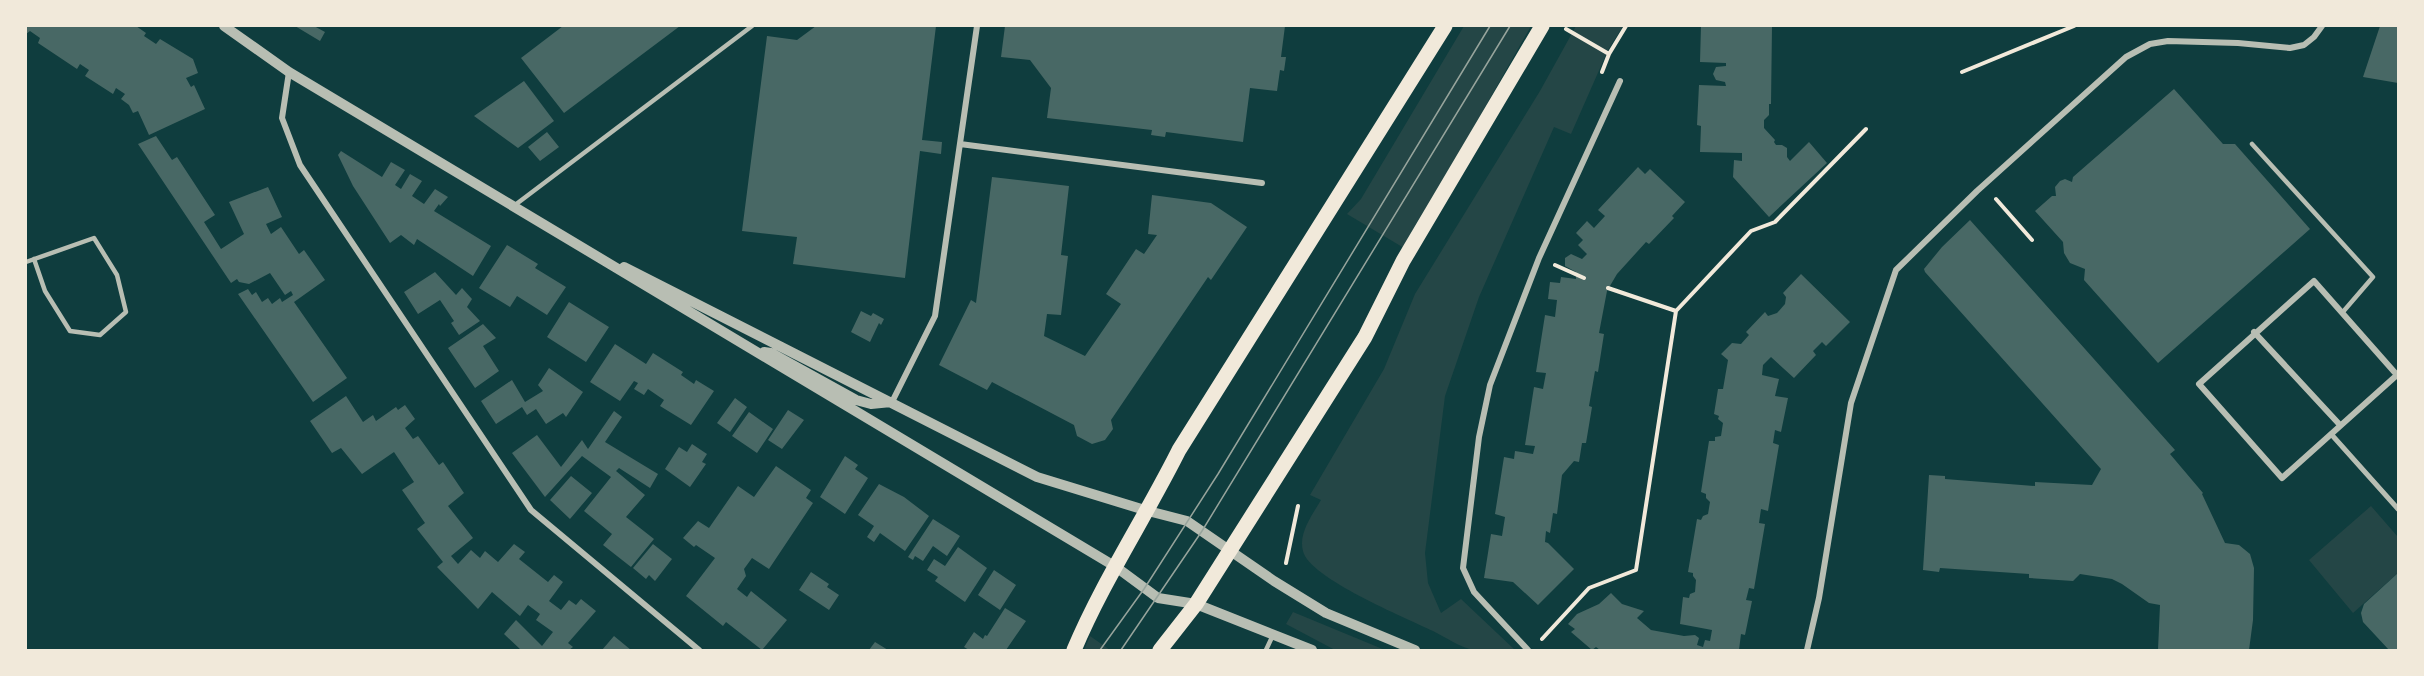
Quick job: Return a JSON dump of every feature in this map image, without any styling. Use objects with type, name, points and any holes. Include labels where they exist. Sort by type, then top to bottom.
[{"type":"main road","points":[[1074,651],[1087,620],[1179,450],[1445,26]]},
{"type":"main road","points":[[1160,651],[1196,604],[1230,552],[1365,337],[1403,261],[1542,26]]},
{"type":"street","points":[[224,26],[289,72],[1116,567],[1158,598],[1196,604],[1312,651]]},
{"type":"street","points":[[892,402],[935,316],[977,26]]},
{"type":"street","points":[[1807,651],[1819,598],[1851,403],[1888,288],[1896,270],[1983,185],[2126,57],[2141,47],[2168,41],[2238,43],[2290,48],[2304,45],[2322,26]]},
{"type":"street","points":[[289,72],[282,118],[300,165],[531,510],[699,651]]},
{"type":"street","points":[[1528,651],[1474,592],[1463,568],[1479,437],[1490,385],[1539,258],[1620,81]]},
{"type":"street","points":[[960,144],[1262,183]]},
{"type":"street","points":[[543,226],[1037,477],[1187,521],[1230,552],[1326,614],[1415,651]]},
{"type":"street","points":[[2314,281],[2342,313],[2398,375],[2282,478],[2199,384],[2254,332],[2314,281]]},
{"type":"street","points":[[2254,332],[2340,425]]},
{"type":"street","points":[[749,348],[771,353],[856,400],[871,404],[892,402]]},
{"type":"street","points":[[2331,434],[2398,509]]},
{"type":"lane","points":[[512,207],[752,26]]},
{"type":"lane","points":[[2252,144],[2373,277],[2342,313]]},
{"type":"lane","points":[[26,262],[34,259],[94,238],[117,275],[126,312],[100,334],[70,331],[45,291],[34,259]]},
{"type":"lane","points":[[1266,651],[1273,635]]},
{"type":"path","points":[[1962,72],[2074,26]]},
{"type":"path","points":[[1566,29],[1609,54]]},
{"type":"path","points":[[1538,643],[1589,588],[1636,570],[1676,311],[1750,231],[1775,222],[1866,129]]},
{"type":"path","points":[[1983,185],[2032,240]]},
{"type":"path","points":[[1539,258],[1584,278]]},
{"type":"path","points":[[1608,288],[1676,311]]},
{"type":"path","points":[[1286,564],[1298,506]]},
{"type":"shaded area","points":[[1464,26],[1531,26],[1404,248],[1347,214],[1361,199]]},
{"type":"shaded area","points":[[1576,26],[1623,26],[1608,50],[1571,134],[1554,127],[1479,297],[1445,396],[1425,553],[1428,583],[1441,613],[1461,599],[1515,650],[1479,651],[1458,645],[1340,585],[1309,562],[1303,551],[1303,537],[1307,524],[1321,500],[1310,495],[1384,369],[1415,294],[1540,91]]},
{"type":"shaded area","points":[[2371,506],[2398,537],[2398,573],[2353,613],[2309,560]]},
{"type":"shaded area","points":[[1293,612],[1385,650],[1335,650],[1286,624]]},
{"type":"shaded area","points":[[1090,636],[1110,650],[1084,650]]},
{"type":"building","points":[[26,26],[136,26],[146,33],[144,36],[156,44],[160,39],[193,59],[198,73],[186,78],[191,87],[194,85],[205,109],[149,135],[138,111],[133,113],[129,105],[121,99],[125,94],[116,88],[113,94],[85,76],[89,70],[80,64],[77,69],[38,43],[40,38],[30,31],[26,34]]},
{"type":"building","points":[[295,26],[314,26],[325,32],[320,41]]},
{"type":"building","points":[[563,26],[680,26],[564,113],[521,58]]},
{"type":"building","points":[[816,26],[936,26],[922,140],[942,142],[941,154],[920,151],[905,278],[793,264],[797,237],[742,231],[767,36],[797,40]]},
{"type":"building","points":[[1005,26],[1285,26],[1281,57],[1286,57],[1284,71],[1280,70],[1277,91],[1250,88],[1243,142],[1166,132],[1165,137],[1151,135],[1152,130],[1047,118],[1051,88],[1030,60],[1001,57]]},
{"type":"building","points":[[1701,26],[1772,26],[1771,104],[1769,104],[1769,115],[1764,120],[1764,128],[1775,140],[1776,145],[1787,148],[1787,157],[1790,161],[1809,142],[1827,163],[1769,217],[1733,177],[1734,160],[1742,161],[1742,153],[1700,152],[1701,126],[1697,125],[1699,85],[1726,86],[1725,82],[1716,80],[1713,74],[1716,67],[1726,66],[1726,63],[1700,62]]},
{"type":"building","points":[[2380,26],[2398,26],[2398,83],[2363,77]]},
{"type":"building","points":[[524,81],[554,121],[518,148],[474,116]]},
{"type":"building","points":[[2174,89],[2223,144],[2235,144],[2310,229],[2158,363],[2084,280],[2085,269],[2070,263],[2064,253],[2063,242],[2035,211],[2052,196],[2056,196],[2055,187],[2060,181],[2065,179],[2072,182],[2073,177]]},
{"type":"building","points":[[547,132],[559,147],[540,161],[528,147]]},
{"type":"building","points":[[156,136],[172,160],[177,157],[215,215],[204,222],[221,249],[244,234],[229,202],[268,187],[282,217],[266,224],[271,234],[281,227],[299,254],[304,250],[325,280],[294,302],[347,378],[313,402],[238,294],[248,289],[252,295],[256,292],[262,302],[268,298],[272,304],[280,298],[282,302],[293,295],[291,291],[285,295],[270,273],[249,284],[239,282],[237,279],[231,283],[138,144]]},
{"type":"building","points":[[341,151],[382,177],[391,162],[405,170],[395,185],[401,189],[410,174],[422,181],[412,196],[424,204],[435,189],[448,197],[434,211],[491,246],[473,276],[417,239],[414,245],[401,235],[390,243],[353,186],[338,155]]},
{"type":"building","points":[[1638,167],[1645,174],[1650,169],[1685,202],[1672,216],[1674,218],[1649,244],[1646,242],[1617,274],[1607,291],[1599,333],[1604,334],[1598,372],[1595,371],[1589,406],[1592,407],[1586,443],[1582,443],[1579,462],[1574,461],[1562,475],[1557,514],[1553,513],[1550,533],[1546,531],[1545,542],[1574,569],[1538,605],[1513,582],[1484,578],[1491,534],[1502,536],[1505,517],[1495,514],[1504,457],[1514,459],[1515,451],[1533,454],[1535,446],[1525,445],[1534,387],[1543,389],[1546,373],[1536,372],[1545,315],[1555,317],[1557,300],[1548,299],[1550,282],[1560,283],[1561,277],[1576,279],[1576,272],[1565,266],[1565,258],[1571,254],[1582,259],[1587,254],[1578,245],[1583,240],[1576,233],[1587,221],[1594,228],[1605,216],[1598,210]]},
{"type":"building","points":[[992,177],[1069,186],[1061,255],[1068,256],[1061,315],[1047,314],[1044,336],[1085,356],[1121,304],[1106,294],[1136,249],[1144,254],[1157,235],[1148,234],[1152,195],[1211,203],[1247,227],[1211,280],[1208,277],[1111,420],[1113,429],[1105,440],[1092,444],[1077,436],[1074,425],[992,382],[987,390],[939,365],[971,300],[976,303]]},
{"type":"building","points":[[1970,220],[2175,450],[2170,454],[2203,493],[2225,543],[2239,545],[2250,554],[2254,568],[2253,620],[2249,650],[2158,650],[2160,605],[2149,603],[2112,579],[2080,574],[2073,581],[2029,578],[2029,574],[1940,568],[1939,572],[1923,570],[1929,475],[1945,476],[1945,479],[2035,486],[2035,482],[2092,485],[2101,469],[1925,272],[1924,269],[1942,247]]},
{"type":"building","points":[[507,245],[538,264],[535,268],[566,287],[547,315],[517,296],[510,307],[479,288]]},
{"type":"building","points":[[435,272],[456,295],[462,288],[472,299],[467,307],[480,321],[459,335],[451,323],[454,321],[440,300],[418,314],[404,292]]},
{"type":"building","points":[[1801,274],[1850,322],[1826,346],[1822,342],[1813,351],[1816,355],[1794,378],[1771,357],[1763,365],[1762,375],[1779,379],[1775,396],[1788,398],[1781,432],[1775,430],[1773,443],[1779,445],[1768,511],[1761,509],[1759,523],[1765,524],[1754,589],[1749,588],[1746,600],[1752,601],[1745,635],[1741,634],[1739,650],[1600,650],[1596,647],[1592,650],[1571,632],[1575,629],[1568,624],[1577,614],[1599,604],[1611,593],[1622,604],[1644,611],[1637,618],[1651,630],[1684,636],[1695,635],[1699,638],[1697,645],[1703,647],[1705,640],[1710,641],[1712,630],[1680,624],[1683,597],[1689,598],[1690,594],[1695,592],[1696,580],[1693,573],[1688,572],[1697,519],[1701,520],[1708,514],[1710,502],[1706,494],[1701,492],[1709,441],[1715,441],[1715,437],[1721,436],[1723,423],[1718,419],[1719,416],[1714,414],[1718,389],[1723,389],[1728,360],[1721,354],[1732,343],[1741,344],[1749,335],[1746,332],[1765,312],[1768,316],[1777,313],[1785,304],[1786,297],[1783,293]]},
{"type":"building","points":[[569,302],[609,327],[586,362],[547,337]]},
{"type":"building","points":[[861,311],[871,316],[873,313],[884,319],[881,325],[879,323],[870,342],[851,332]]},
{"type":"building","points":[[483,324],[496,338],[483,346],[499,371],[475,388],[448,348]]},
{"type":"building","points":[[615,344],[646,364],[653,353],[683,372],[681,375],[694,384],[696,380],[714,391],[691,425],[660,406],[664,400],[648,389],[644,395],[634,389],[638,383],[634,381],[620,401],[590,382]]},
{"type":"building","points":[[549,368],[583,392],[566,417],[563,413],[546,424],[536,409],[527,415],[522,407],[496,424],[481,401],[512,380],[525,402],[543,391],[538,385]]},
{"type":"building","points":[[346,396],[363,422],[373,415],[376,421],[396,407],[398,410],[405,405],[415,419],[405,428],[413,439],[418,436],[439,465],[443,462],[464,493],[448,506],[473,538],[451,556],[458,564],[471,550],[480,558],[485,551],[498,562],[514,544],[525,552],[519,559],[548,582],[554,575],[563,582],[549,601],[561,610],[569,600],[576,605],[581,599],[596,611],[568,643],[573,647],[569,650],[521,650],[504,634],[516,620],[542,646],[553,632],[536,620],[540,614],[528,605],[520,616],[492,592],[478,609],[437,567],[443,562],[417,529],[425,523],[402,490],[414,482],[394,452],[362,474],[341,448],[332,453],[310,421]]},
{"type":"building","points":[[735,398],[747,407],[730,432],[717,423]]},
{"type":"building","points":[[788,410],[804,420],[782,449],[768,440]]},
{"type":"building","points":[[614,411],[622,417],[605,442],[658,474],[650,488],[619,468],[616,471],[645,495],[626,517],[654,539],[631,567],[603,545],[612,534],[584,511],[611,477],[582,456],[545,497],[512,453],[537,435],[561,467],[582,440],[588,449]]},
{"type":"building","points":[[749,412],[773,429],[757,453],[732,436]]},
{"type":"building","points":[[692,444],[707,454],[702,462],[706,464],[690,487],[665,469],[679,447],[687,452]]},
{"type":"building","points":[[845,456],[858,465],[855,469],[868,478],[845,514],[820,497]]},
{"type":"building","points":[[776,466],[811,490],[806,498],[813,503],[769,569],[752,558],[744,569],[746,576],[737,589],[747,597],[751,591],[787,620],[762,650],[726,622],[723,626],[686,596],[715,558],[696,545],[694,547],[683,538],[698,521],[709,528],[738,486],[754,497]]},
{"type":"building","points":[[571,476],[592,493],[570,519],[550,500]]},
{"type":"building","points":[[879,484],[904,497],[929,516],[905,551],[880,533],[874,542],[867,537],[874,526],[858,515]]},
{"type":"building","points":[[933,519],[960,536],[947,556],[933,546],[923,561],[915,556],[913,560],[908,557]]},
{"type":"building","points":[[653,544],[672,559],[655,581],[649,575],[646,579],[633,568]]},
{"type":"building","points":[[958,547],[987,568],[965,602],[935,581],[938,577],[927,570],[934,559],[945,566]]},
{"type":"building","points":[[994,570],[1016,585],[1000,610],[978,595]]},
{"type":"building","points":[[811,572],[829,584],[827,587],[839,595],[829,610],[799,590]]},
{"type":"building","points":[[2398,573],[2398,650],[2389,650],[2363,622],[2361,613],[2364,604]]},
{"type":"building","points":[[1005,608],[1026,621],[1006,650],[969,650],[964,647],[974,632],[983,639],[985,635],[987,636]]},
{"type":"building","points":[[614,636],[631,650],[602,650]]},
{"type":"building","points":[[875,642],[888,650],[869,650]]},
{"type":"tram line","points":[[1100,650],[1144,589],[1218,474],[1490,26]]},
{"type":"tram line","points":[[1121,650],[1202,531],[1510,26]]}]
